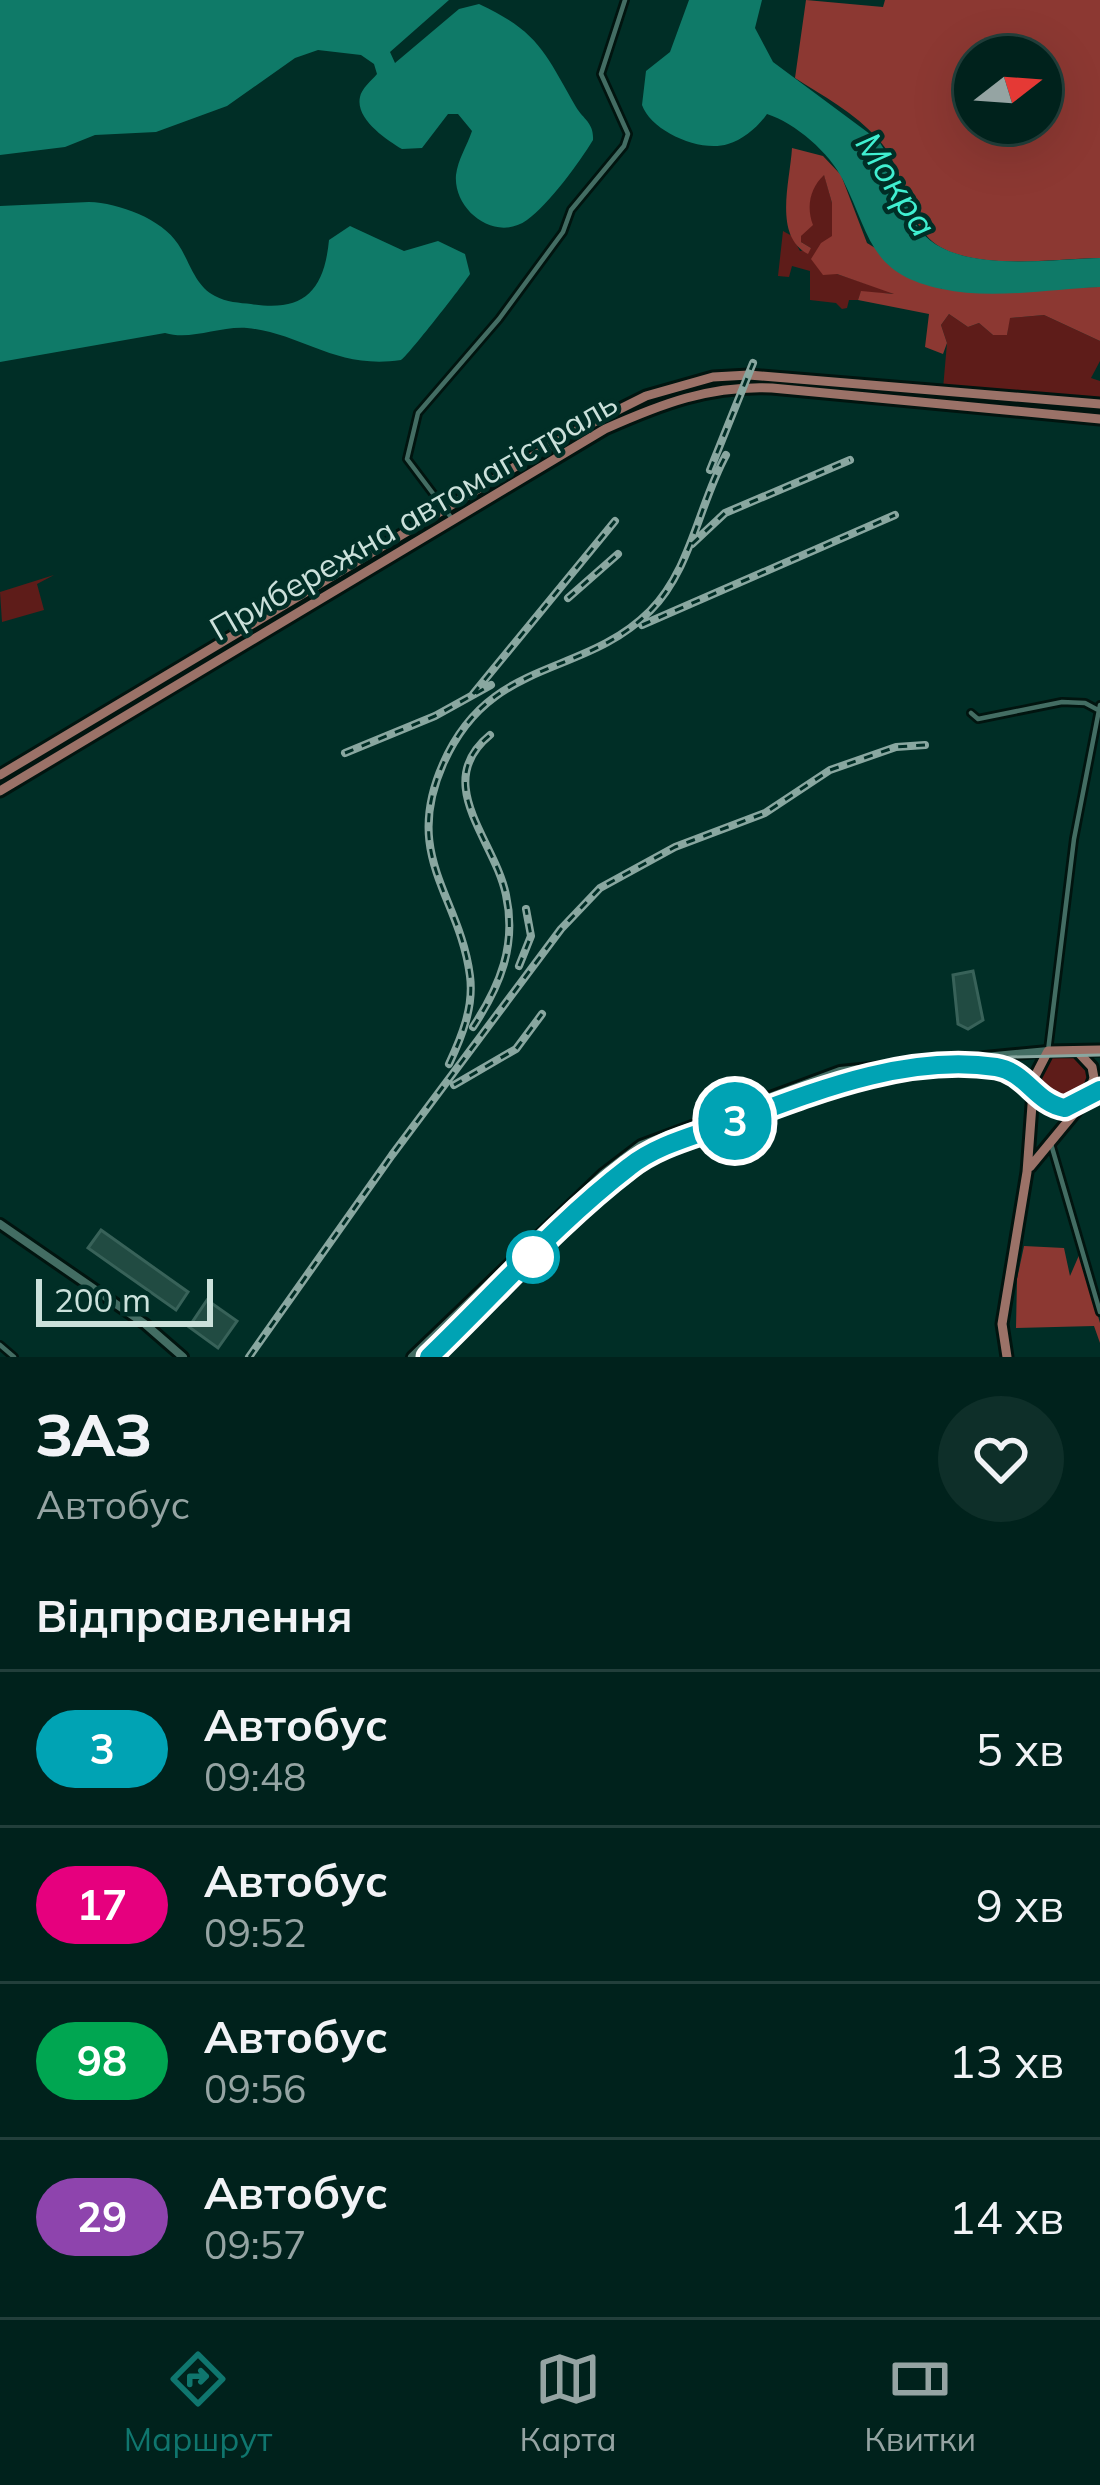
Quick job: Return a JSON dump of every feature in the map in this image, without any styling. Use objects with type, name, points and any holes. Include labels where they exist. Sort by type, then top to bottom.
[{"type":"main road","name":"Прибережна автомагістраль","points":[[4,772],[600,417],[687,383],[780,375],[1100,404]]},
{"type":"main road","points":[[917,400],[924,392],[918,386]]},
{"type":"main road","name":"Прибережна автомагістраль","points":[[0,791],[605,429],[680,397],[758,387],[1100,419]]},
{"type":"main road","points":[[942,404],[937,394],[943,389]]},
{"type":"main road","points":[[4,772],[19,780]]},
{"type":"main road","points":[[412,1357],[625,1155],[652,1140],[840,1071],[1100,1050]]},
{"type":"main road","points":[[1027,1172],[1087,1098],[1094,1078],[1092,1067],[1077,1051]]},
{"type":"main road","points":[[1006,1357],[1003,1324],[1027,1172],[1036,1068],[1048,1052]]},
{"type":"main road","points":[[430,1357],[632,1164],[652,1152],[842,1082],[939,1067],[994,1066],[1014,1071],[1052,1106],[1065,1108],[1100,1090]]},
{"type":"main road","points":[[625,1155],[632,1164]]},
{"type":"main road","points":[[0,1224],[145,1324],[183,1357]]},
{"type":"street","points":[[453,520],[407,459],[418,413],[499,319],[563,232],[571,210],[624,146],[628,134],[601,74],[616,17],[626,0]]},
{"type":"street","points":[[971,713],[978,719],[1076,702],[1099,709],[1074,839],[1048,1052]]},
{"type":"street","points":[[1050,1138],[1100,1312]]},
{"type":"street","points":[[0,1345],[14,1357]]},
{"type":"shaded area","points":[[806,0],[883,7],[885,0],[1100,0],[1100,258],[994,261],[940,247],[917,222],[889,155],[849,113],[795,78]]},
{"type":"shaded area","points":[[792,148],[823,156],[841,175],[867,243],[942,289],[1100,287],[1100,341],[1044,315],[1010,318],[1007,335],[993,335],[979,323],[968,327],[949,314],[941,325],[947,343],[943,354],[925,347],[929,314],[858,300],[861,291],[894,294],[837,274],[823,275],[811,259],[832,236],[832,203],[824,175],[811,198],[813,225],[801,236],[801,242],[811,248],[808,254],[797,246],[790,235],[786,207]]},
{"type":"shaded area","points":[[824,174],[832,203],[837,274],[897,294],[861,292],[858,300],[849,300],[842,309],[836,303],[810,300],[810,271],[792,266],[789,277],[778,276],[783,231],[792,236],[800,251],[811,248],[801,242],[801,236],[813,186]]},
{"type":"shaded area","points":[[949,314],[968,327],[979,323],[993,335],[1007,335],[1009,318],[1044,315],[1100,341],[1100,361],[1091,378],[1100,381],[1100,404],[943,389],[947,343],[941,325]]},
{"type":"shaded area","points":[[54,575],[37,584],[44,610],[2,622],[0,592]]},
{"type":"shaded area","points":[[1065,1054],[1081,1061],[1088,1077],[1081,1093],[1065,1100],[1049,1093],[1042,1077],[1049,1061]]},
{"type":"shaded area","points":[[1024,1246],[1064,1248],[1070,1276],[1080,1253],[1100,1323],[1100,1343],[1094,1326],[1016,1328],[1017,1279]]},
{"type":"water","points":[[0,0],[449,0],[390,52],[395,63],[459,9],[479,4],[515,24],[538,46],[590,126],[593,140],[536,213],[515,226],[490,225],[469,211],[457,188],[457,169],[472,131],[458,114],[448,114],[422,148],[402,149],[362,113],[360,97],[377,74],[374,64],[361,55],[318,50],[295,58],[227,106],[156,132],[95,135],[65,147],[0,155]]},
{"type":"water","name":"Мокра","points":[[689,0],[762,0],[755,28],[773,62],[878,140],[916,224],[930,240],[950,251],[1000,261],[1100,258],[1100,287],[980,294],[918,282],[886,263],[867,235],[837,170],[789,124],[767,114],[745,136],[717,146],[666,131],[642,105],[646,71],[670,52]]},
{"type":"water","points":[[89,202],[126,209],[162,227],[178,244],[202,286],[233,302],[284,305],[307,295],[322,273],[329,240],[350,226],[404,251],[438,241],[465,254],[470,274],[401,360],[357,360],[266,331],[236,328],[165,333],[0,362],[0,206]]},
{"type":"building","points":[[973,971],[983,1020],[968,1029],[958,1024],[953,975]]},
{"type":"building","points":[[101,1230],[188,1292],[176,1310],[88,1248]]},
{"type":"building","points":[[207,1300],[237,1321],[218,1348],[189,1327]]},
{"type":"tram line","points":[[421,1357],[613,1173],[648,1147],[842,1077],[1011,1057],[1100,1055]]},
{"type":"railway","points":[[710,470],[753,363]]},
{"type":"railway","points":[[449,1064],[466,1021],[471,988],[464,948],[431,851],[432,797],[443,764],[463,729],[486,704],[511,686],[624,633],[650,611],[685,557],[726,455]]},
{"type":"railway","points":[[692,544],[725,513],[850,460]]},
{"type":"railway","points":[[642,625],[895,515]]},
{"type":"railway","points":[[473,694],[615,521]]},
{"type":"railway","points":[[568,598],[618,554]]},
{"type":"railway","points":[[345,753],[435,716],[491,685]]},
{"type":"railway","points":[[473,1027],[498,980],[509,931],[500,874],[466,792],[473,753],[490,735]]},
{"type":"railway","points":[[249,1357],[561,929],[600,888],[675,847],[765,813],[830,770],[896,747],[925,745]]},
{"type":"railway","points":[[519,966],[531,936],[526,909]]},
{"type":"railway","points":[[454,1085],[516,1049],[542,1014]]},
{"type":"bus line","name":"3","points":[[429,1357],[629,1166],[652,1152],[842,1082],[893,1073],[994,1066],[1014,1071],[1042,1099],[1065,1108],[1077,1106],[1100,1090]]}]
